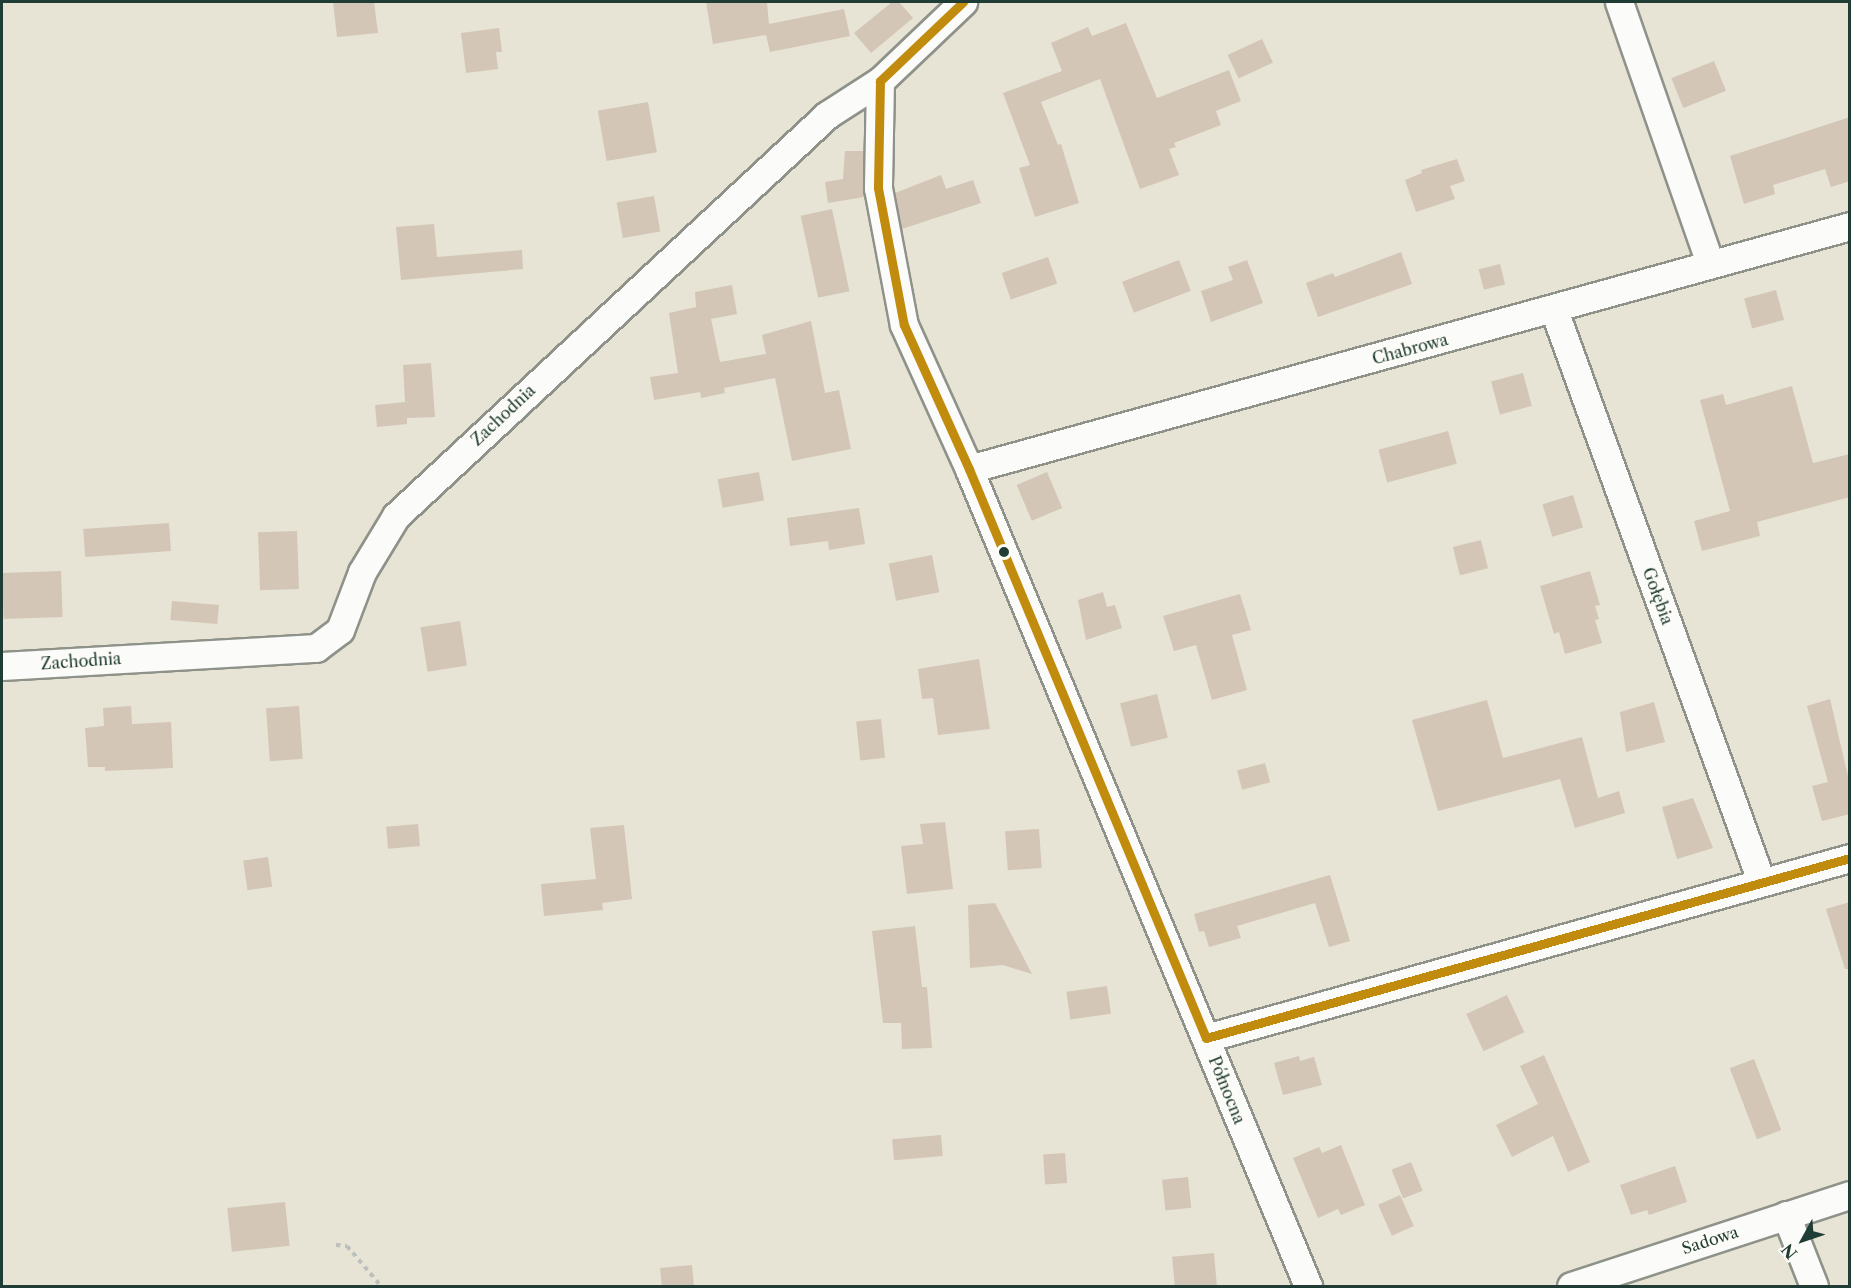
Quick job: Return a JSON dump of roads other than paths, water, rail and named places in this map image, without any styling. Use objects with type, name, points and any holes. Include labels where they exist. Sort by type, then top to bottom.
[{"type":"street","name":"Zachodnia","points":[[2,666],[316,648],[340,630],[362,572],[396,516],[827,115],[880,81],[963,2]]},
{"type":"street","points":[[1618,2],[1710,264]]},
{"type":"street","name":"Północna","points":[[880,81],[878,188],[904,325],[969,469],[1308,1287]]},
{"type":"street","name":"Chabrowa","points":[[969,469],[1554,310],[1850,226]]},
{"type":"street","name":"Gołębia","points":[[1554,310],[1761,881]]},
{"type":"street","points":[[1206,1038],[1761,881],[1850,858]]},
{"type":"street","name":"Sadowa","points":[[1571,1287],[1850,1195]]},
{"type":"street","points":[[1786,1215],[1815,1287]]}]
